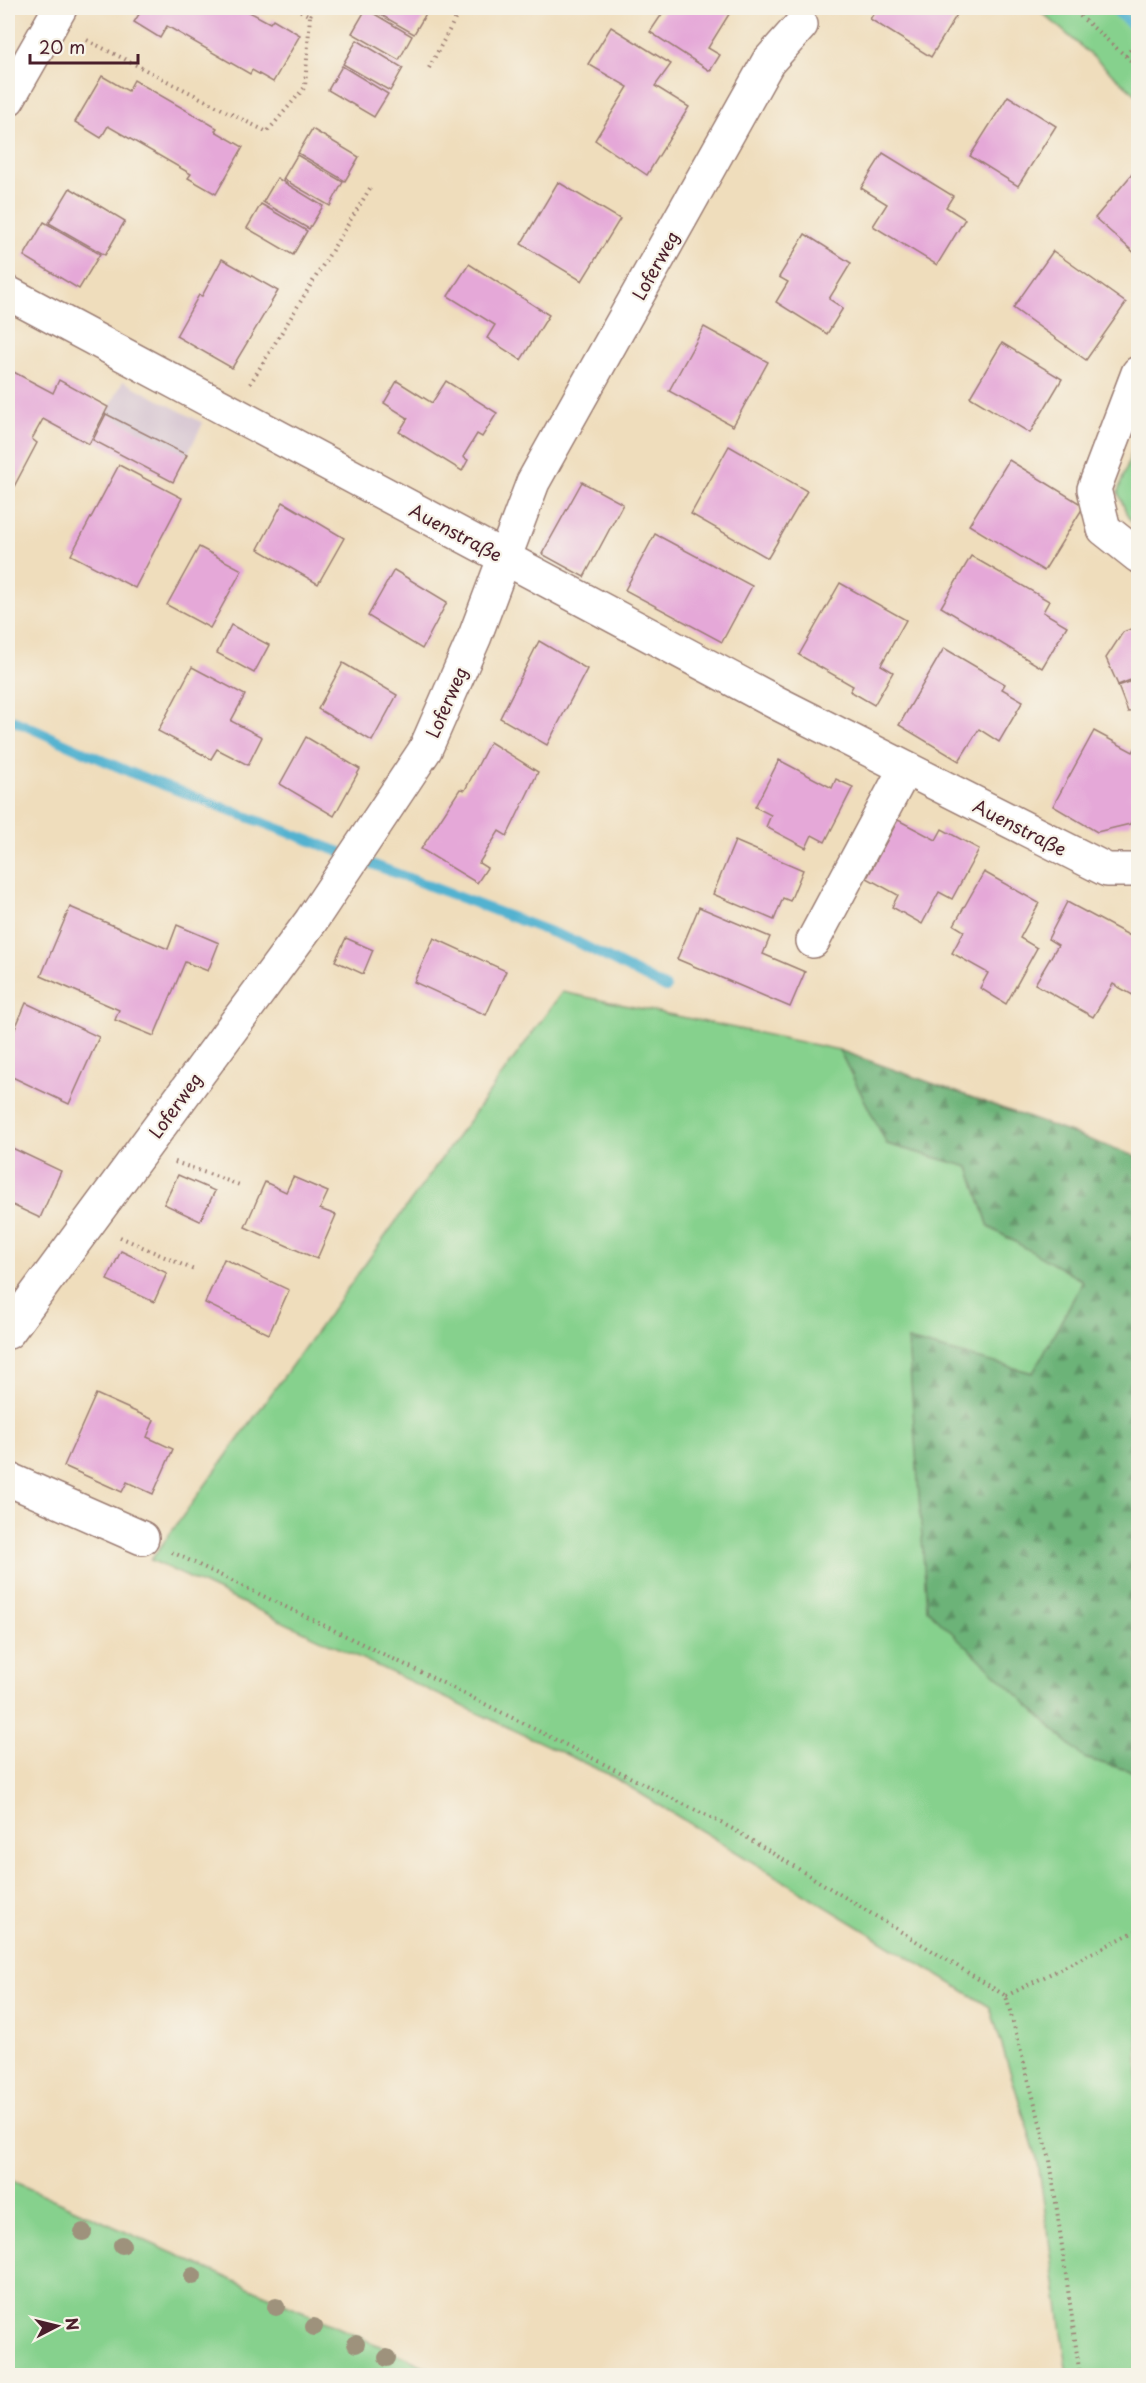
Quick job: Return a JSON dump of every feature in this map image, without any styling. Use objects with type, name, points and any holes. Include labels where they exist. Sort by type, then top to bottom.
[{"type":"street","points":[[8,99],[60,8]]},
{"type":"street","name":"Loferweg","points":[[8,1332],[311,921],[425,750],[475,636],[533,482],[768,62],[801,25]]},
{"type":"street","name":"Auenstraße","points":[[8,293],[906,769],[1107,870],[1138,870]]},
{"type":"street","points":[[1138,373],[1094,489],[1104,529],[1138,556]]},
{"type":"street","points":[[813,941],[906,769]]},
{"type":"street","points":[[8,1479],[142,1538]]},
{"type":"path","points":[[295,8],[310,16]]},
{"type":"path","points":[[87,40],[267,132],[305,87],[312,8]]},
{"type":"path","points":[[429,68],[461,8]]},
{"type":"path","points":[[1071,8],[1138,67]]},
{"type":"path","points":[[1126,56],[1138,40]]},
{"type":"path","points":[[233,413],[372,185]]},
{"type":"path","points":[[142,1150],[240,1185]]},
{"type":"path","points":[[88,1223],[194,1270]]},
{"type":"path","points":[[142,1538],[439,1681],[733,1829],[1006,1996],[1050,2160],[1080,2376]]},
{"type":"path","points":[[1006,1996],[1138,1930]]},
{"type":"shaded area","points":[[123,381],[203,423],[187,455],[106,414]]},
{"type":"green space","points":[[1037,8],[1138,8],[1138,96]]},
{"type":"green space","points":[[1138,433],[1138,529],[1128,517],[1118,492]]},
{"type":"green space","points":[[562,992],[839,1050],[887,1144],[969,1167],[989,1227],[1083,1281],[1033,1373],[908,1340],[1084,1758],[1138,1773],[1138,2375],[1068,2375],[1038,2162],[990,2007],[610,1775],[151,1560]]},
{"type":"green space","points":[[839,1050],[1138,1157],[1138,1773],[1084,1758],[927,1609],[908,1340],[1033,1373],[1083,1281],[989,1227],[969,1167],[887,1144]]},
{"type":"green space","points":[[8,2179],[444,2375],[8,2375]]},
{"type":"building","points":[[143,8],[242,8],[270,23],[273,19],[300,35],[273,82],[252,70],[250,74],[167,26],[160,38],[134,22]]},
{"type":"building","points":[[369,8],[423,8],[428,10],[414,34]]},
{"type":"building","points":[[666,8],[725,8],[731,11],[708,48],[720,55],[710,71],[650,32]]},
{"type":"building","points":[[877,8],[961,8],[931,57],[870,19]]},
{"type":"building","points":[[366,9],[412,36],[399,60],[352,33]]},
{"type":"building","points":[[611,27],[671,64],[655,86],[689,107],[647,175],[595,140],[628,87],[588,64]]},
{"type":"building","points":[[357,40],[403,68],[390,91],[343,64]]},
{"type":"building","points":[[342,66],[388,94],[374,117],[328,90]]},
{"type":"building","points":[[102,76],[128,91],[134,80],[217,128],[215,131],[243,147],[216,194],[188,178],[191,174],[108,126],[101,138],[75,122]]},
{"type":"building","points":[[1008,96],[1056,126],[1018,186],[970,156]]},
{"type":"building","points":[[312,129],[359,157],[345,181],[298,153]]},
{"type":"building","points":[[883,153],[953,196],[946,207],[965,219],[937,265],[873,226],[887,204],[861,188]]},
{"type":"building","points":[[297,155],[343,182],[330,206],[283,179]]},
{"type":"building","points":[[1138,167],[1138,256],[1095,218]]},
{"type":"building","points":[[277,178],[323,206],[309,229],[263,202]]},
{"type":"building","points":[[558,182],[620,219],[582,281],[521,244]]},
{"type":"building","points":[[70,188],[125,221],[105,255],[49,223]]},
{"type":"building","points":[[261,204],[307,231],[293,255],[247,228]]},
{"type":"building","points":[[44,222],[100,254],[79,289],[24,256]]},
{"type":"building","points":[[805,234],[851,263],[829,299],[843,308],[827,334],[776,302],[788,282],[779,277]]},
{"type":"building","points":[[1053,251],[1126,303],[1086,360],[1013,308]]},
{"type":"building","points":[[222,259],[278,291],[232,368],[176,336],[199,295],[202,296]]},
{"type":"building","points":[[469,264],[549,315],[521,360],[487,338],[495,325],[448,296]]},
{"type":"building","points":[[704,327],[768,362],[733,426],[669,391]]},
{"type":"building","points":[[1002,343],[1062,379],[1030,433],[970,397]]},
{"type":"building","points":[[8,369],[53,393],[59,380],[108,407],[89,444],[43,419],[32,439],[37,443],[8,498]]},
{"type":"building","points":[[397,381],[432,403],[446,381],[497,413],[482,437],[477,434],[463,457],[468,460],[462,471],[399,432],[408,418],[384,403]]},
{"type":"building","points":[[106,414],[187,455],[173,482],[93,440]]},
{"type":"building","points":[[729,446],[807,491],[768,558],[691,514]]},
{"type":"building","points":[[1009,460],[1084,506],[1044,571],[969,525]]},
{"type":"building","points":[[119,465],[182,498],[135,588],[71,555]]},
{"type":"building","points":[[582,482],[623,504],[584,577],[542,554]]},
{"type":"building","points":[[283,502],[344,538],[318,584],[258,549]]},
{"type":"building","points":[[655,534],[752,586],[722,642],[625,590]]},
{"type":"building","points":[[199,547],[242,570],[210,628],[167,605]]},
{"type":"building","points":[[971,556],[1049,601],[1043,612],[1067,626],[1042,668],[941,607]]},
{"type":"building","points":[[394,570],[447,602],[422,649],[368,616]]},
{"type":"building","points":[[840,583],[906,620],[881,665],[893,672],[874,705],[850,691],[853,686],[799,655]]},
{"type":"building","points":[[231,625],[269,645],[254,673],[217,653]]},
{"type":"building","points":[[1138,626],[1138,677],[1118,685],[1106,658],[1123,632]]},
{"type":"building","points":[[539,641],[587,669],[547,745],[500,718]]},
{"type":"building","points":[[944,648],[1005,684],[1002,689],[1023,701],[999,742],[979,729],[959,761],[899,725]]},
{"type":"building","points":[[343,663],[397,695],[372,741],[318,709]]},
{"type":"building","points":[[192,667],[245,695],[231,721],[262,737],[248,765],[217,749],[211,759],[158,731]]},
{"type":"building","points":[[1138,679],[1138,711],[1128,712],[1118,686]]},
{"type":"building","points":[[1094,731],[1133,752],[1138,743],[1138,809],[1130,824],[1097,832],[1053,806]]},
{"type":"building","points":[[306,737],[360,769],[334,816],[280,784]]},
{"type":"building","points":[[490,742],[538,772],[507,836],[499,831],[479,863],[487,868],[477,883],[421,849],[460,789],[465,790]]},
{"type":"building","points":[[779,760],[832,788],[836,779],[853,787],[825,842],[812,835],[806,848],[766,827],[771,815],[755,807]]},
{"type":"building","points":[[898,820],[936,840],[942,829],[979,849],[952,899],[939,892],[922,924],[892,907],[898,895],[867,878]]},
{"type":"building","points":[[735,841],[803,870],[790,901],[783,898],[774,920],[713,894]]},
{"type":"building","points":[[984,872],[1039,903],[1020,938],[1037,948],[1006,1004],[980,988],[988,973],[952,953],[964,931],[954,925]]},
{"type":"building","points":[[1067,902],[1138,940],[1138,998],[1113,984],[1093,1017],[1035,984],[1058,945],[1048,939]]},
{"type":"building","points":[[70,907],[168,949],[177,925],[219,943],[208,971],[185,962],[154,1036],[115,1020],[119,1010],[41,976]]},
{"type":"building","points":[[699,907],[770,937],[763,954],[805,972],[790,1007],[677,959]]},
{"type":"building","points":[[346,938],[373,950],[363,974],[335,961]]},
{"type":"building","points":[[434,938],[506,971],[486,1015],[414,982]]},
{"type":"building","points":[[26,1003],[99,1037],[69,1104],[8,1075],[8,1045]]},
{"type":"building","points":[[8,1146],[61,1171],[40,1218],[8,1203]]},
{"type":"building","points":[[178,1175],[215,1191],[200,1221],[164,1204]]},
{"type":"building","points":[[293,1177],[328,1192],[320,1209],[336,1215],[317,1259],[245,1227],[265,1182],[286,1192]]},
{"type":"building","points":[[121,1251],[167,1273],[154,1302],[107,1280]]},
{"type":"building","points":[[224,1259],[289,1290],[269,1334],[205,1303]]},
{"type":"building","points":[[96,1394],[154,1420],[147,1437],[173,1449],[153,1494],[127,1482],[122,1492],[64,1466]]},
{"type":"waterway","points":[[1113,8],[1138,30]]},
{"type":"waterway","points":[[8,718],[132,773],[577,942],[666,988]]}]
